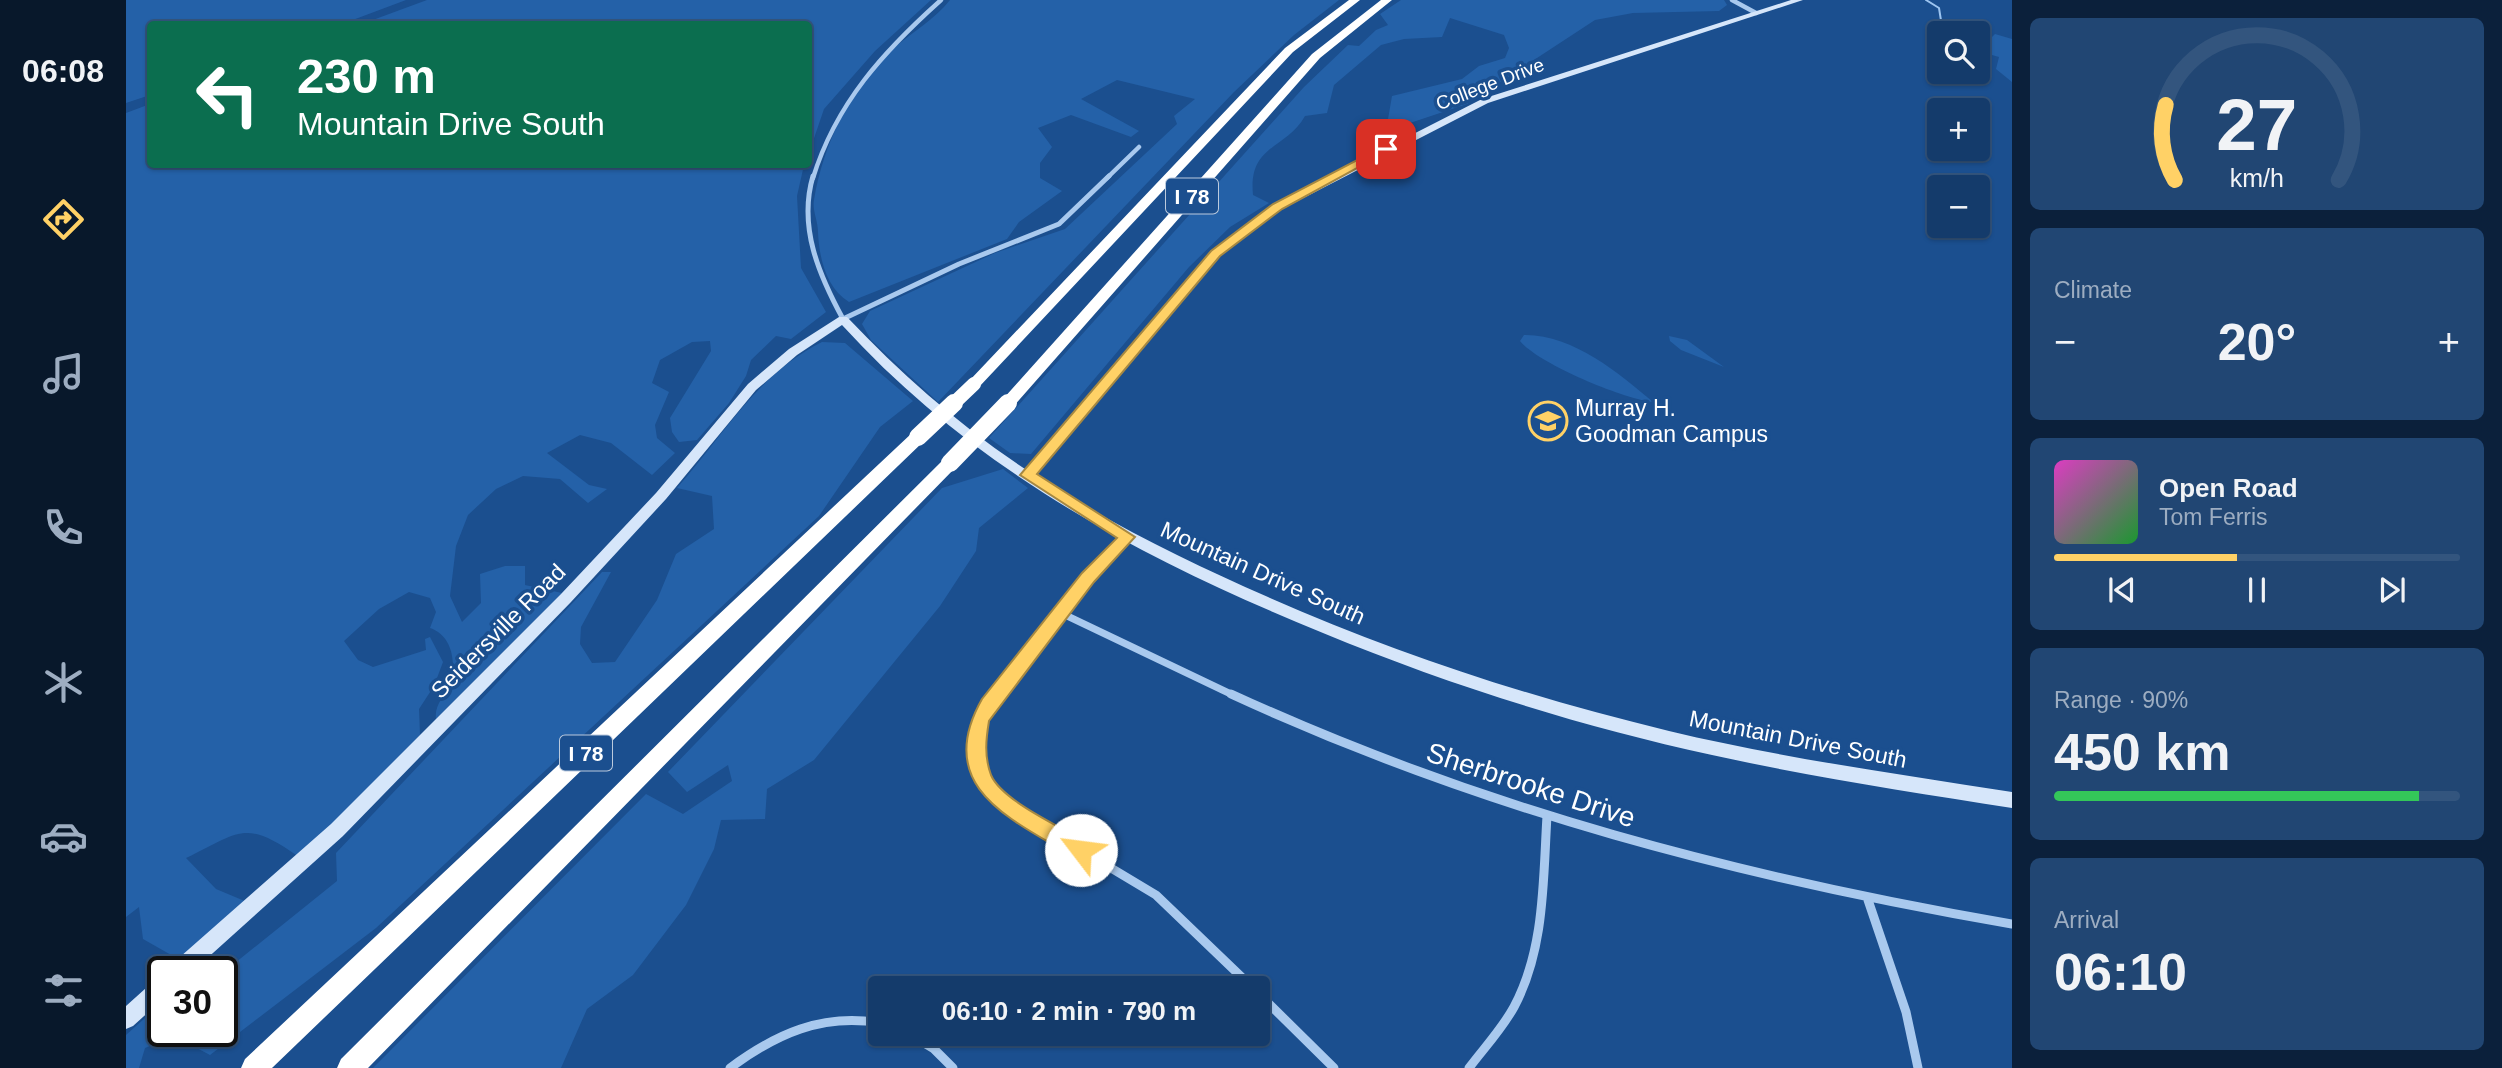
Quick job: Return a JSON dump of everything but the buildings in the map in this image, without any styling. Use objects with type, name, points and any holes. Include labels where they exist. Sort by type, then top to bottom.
[{"type":"highway","name":"I 78","points":[[254,1068],[974,384],[1289,50],[1355,0]]},
{"type":"highway","name":"I 78","points":[[350,1068],[1008,403],[1317,56],[1387,0]]},
{"type":"street","name":"Mountain Drive South","points":[[941,0],[890,45],[861,78],[830,130],[807,198],[811,251],[821,280],[844,319],[876,356],[923,400],[968,435],[1127,537],[1292,615],[1449,674],[1576,713],[1732,752],[2012,800]]},
{"type":"street","points":[[1732,0],[1756,13]]},
{"type":"street","name":"College Drive","points":[[1027,475],[1216,254],[1278,207],[1485,100],[1799,0]]},
{"type":"street","points":[[844,319],[959,264],[1059,224],[1139,147]]},
{"type":"street","name":"Seidersville Road","points":[[196,956],[337,830],[566,598],[661,496],[752,387],[793,352],[844,319]]},
{"type":"street","points":[[1127,537],[1088,577],[988,704],[979,720],[975,748],[983,781],[1013,811],[1156,895],[1240,976]]},
{"type":"street","name":"Sherbrooke Drive","points":[[1061,613],[1341,743],[1547,816],[1721,866],[1868,900],[2012,924]]},
{"type":"street","points":[[1469,1068],[1514,1009],[1525,983],[1533,954],[1540,906],[1547,816]]},
{"type":"street","points":[[1868,900],[1906,1012],[1918,1068]]},
{"type":"street","points":[[126,1019],[147,1000]]},
{"type":"street","points":[[1270,1005],[1334,1068]]},
{"type":"street","points":[[730,1068],[763,1043],[802,1026],[838,1019],[868,1022]]},
{"type":"street","points":[[929,1046],[953,1068]]},
{"type":"shaded area","points":[[126,0],[406,0],[350,21],[147,21],[147,96],[126,103]]},
{"type":"shaded area","points":[[427,0],[931,0],[875,51],[824,109],[812,144],[812,21],[370,21]]},
{"type":"shaded area","points":[[950,0],[1339,0],[1294,35],[1234,92],[938,402],[871,340],[862,324],[870,311],[995,253],[1065,229],[1177,124],[1174,116],[1195,99],[1117,80],[1081,99],[1139,131],[1131,137],[1071,115],[1038,128],[1052,147],[1040,163],[1040,178],[1062,191],[1019,222],[1007,239],[849,302],[829,280],[820,252],[814,204],[824,158],[841,118],[864,80],[893,49],[930,20]]},
{"type":"shaded area","points":[[1401,0],[1724,0],[1727,5],[1719,11],[1633,13],[1595,20],[1467,104],[1395,128],[1387,125],[1392,96],[1462,79],[1479,66],[1505,58],[1509,48],[1504,35],[1450,18],[1442,37],[1404,39],[1381,45],[1334,85],[1327,113],[1305,116],[1288,136],[1262,157],[1253,178],[1253,195],[1269,203],[1230,227],[1189,267],[1031,454],[1010,453],[989,438],[1304,87],[1348,45],[1359,46],[1376,30],[1388,25],[1380,14]]},
{"type":"shaded area","points":[[1995,34],[2012,39],[2012,82],[1996,69],[1999,57],[1990,54],[1990,39]]},
{"type":"shaded area","points":[[147,105],[147,168],[803,168],[797,196],[801,268],[826,312],[791,339],[776,336],[751,360],[746,376],[729,403],[697,440],[679,442],[672,432],[670,418],[711,351],[710,341],[692,342],[660,360],[652,383],[669,392],[655,425],[657,438],[675,453],[652,475],[611,443],[580,435],[547,453],[589,485],[607,489],[588,503],[560,479],[523,476],[496,489],[468,515],[456,546],[450,596],[462,622],[481,603],[480,574],[505,566],[525,566],[525,585],[562,593],[436,719],[438,705],[450,684],[453,659],[448,643],[430,628],[436,612],[430,598],[409,592],[379,609],[344,641],[358,660],[373,667],[426,650],[425,639],[430,637],[443,662],[434,686],[419,709],[420,735],[299,857],[266,837],[243,833],[219,841],[186,858],[216,889],[247,902],[185,956],[173,956],[143,939],[139,907],[126,917],[126,113]]},
{"type":"shaded area","points":[[1524,335],[1542,336],[1577,348],[1610,368],[1653,402],[1623,394],[1563,370],[1530,350],[1520,341]]},
{"type":"shaded area","points":[[1669,336],[1687,340],[1724,367],[1681,350],[1670,341]]},
{"type":"shaded area","points":[[822,342],[845,343],[913,401],[880,427],[819,516],[376,928],[238,1034],[238,961],[337,881],[336,853],[602,572],[611,572],[581,627],[580,644],[592,663],[615,662],[657,600],[676,554],[714,529],[712,496],[677,488],[742,408],[778,371]]},
{"type":"shaded area","points":[[1003,469],[1028,488],[979,528],[976,551],[940,606],[814,760],[767,789],[765,819],[721,820],[714,849],[686,905],[633,975],[587,1009],[561,1068],[373,1068],[646,794],[683,814],[732,781],[728,765],[687,792],[668,772],[942,488]]},
{"type":"shaded area","points":[[147,1016],[147,1047],[139,1068],[126,1068],[126,1035]]},
{"type":"shaded area","points":[[195,1047],[220,1047],[210,1055]]},
{"type":"waterway","points":[[1926,0],[1939,8],[1941,21]]},
{"type":"place","name":"Murray H. Goodman Campus","points":[[1548,421]]},
{"type":"route","points":[[1081,850],[1001,802],[983,781],[975,748],[979,720],[988,704],[1088,577],[1127,537],[1027,475],[1216,254],[1255,221],[1386,149]]}]
